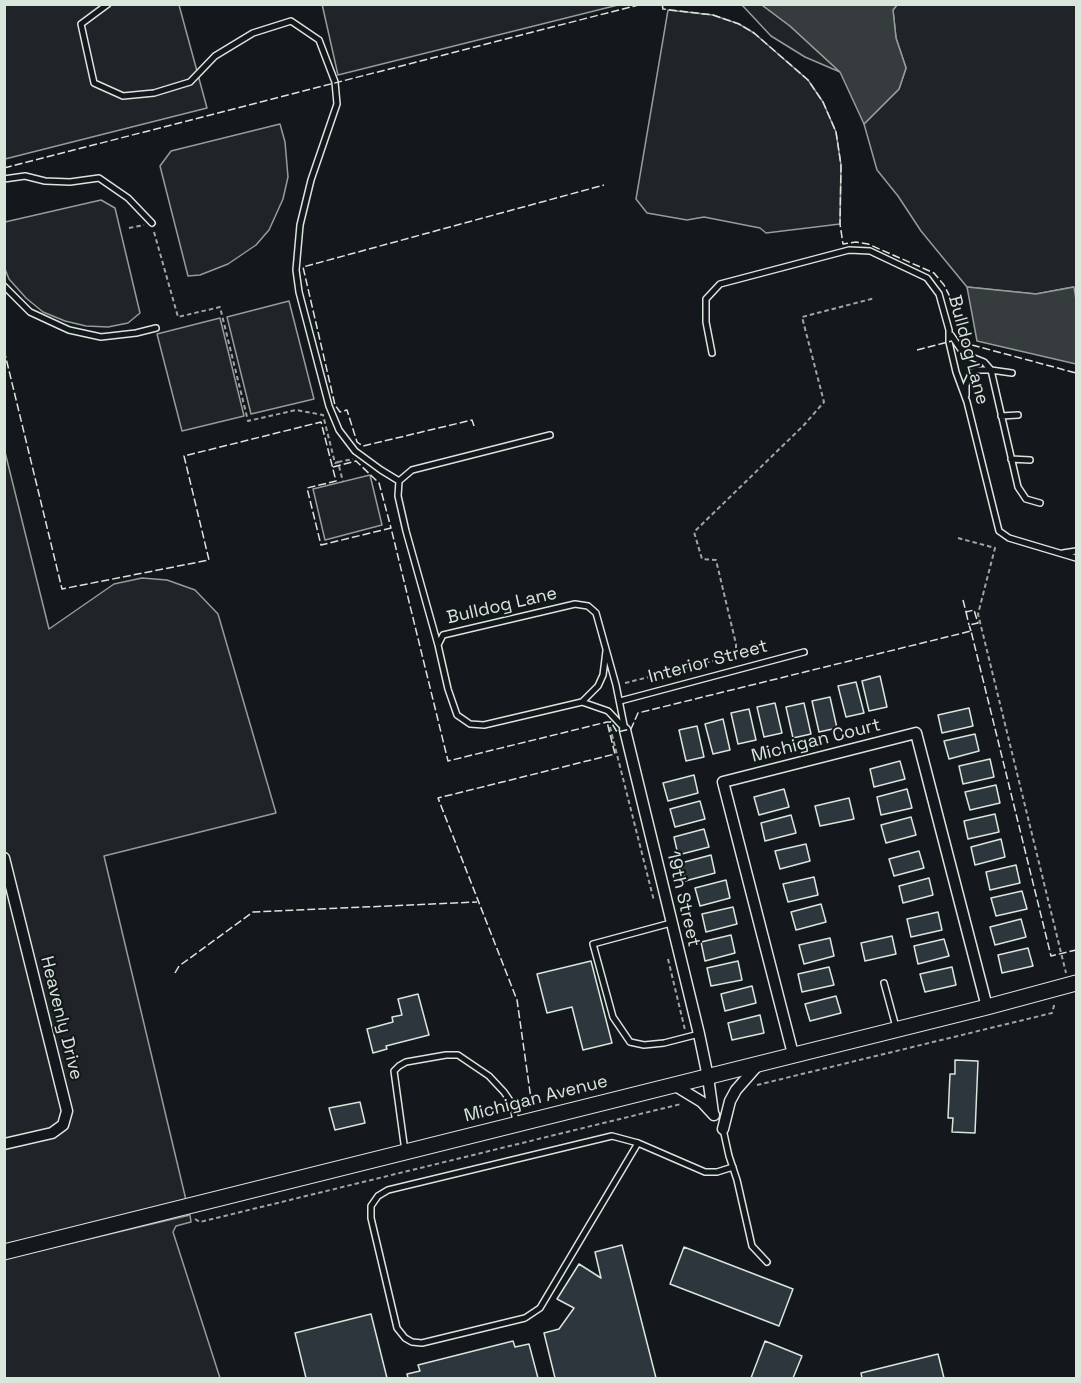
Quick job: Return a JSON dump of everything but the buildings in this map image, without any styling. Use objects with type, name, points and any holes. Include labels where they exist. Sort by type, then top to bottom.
[{"type":"street","name":"19th Street","points":[[625,730],[699,1034],[713,1113]]},
{"type":"street","name":"Michigan Court","points":[[793,1054],[723,782],[916,733],[987,1007]]},
{"type":"street","name":"Heavenly Drive","points":[[4,858],[67,1111],[63,1125],[52,1133],[4,1144]]},
{"type":"street","name":"Michigan Avenue","points":[[4,1252],[987,1007],[1072,981]]},
{"type":"street","points":[[723,1129],[730,1101],[736,1090],[761,1063]]},
{"type":"street","points":[[674,1085],[698,1100],[713,1113],[723,1129]]},
{"type":"lane","points":[[108,4],[81,24],[94,83],[123,96],[154,93],[190,82],[215,56],[253,33],[291,21],[319,40],[335,82],[337,104],[310,180],[300,225],[296,270],[299,292],[329,406],[339,430],[355,451],[399,481]]},
{"type":"lane","points":[[4,179],[25,176],[45,181],[70,182],[99,178],[128,198],[152,223]]},
{"type":"lane","name":"Bulldog Lane","points":[[712,353],[706,322],[706,298],[720,284],[849,250],[870,251],[927,278],[939,294],[949,330],[949,342],[956,372],[967,402],[999,531],[1009,538],[1077,558]]},
{"type":"lane","points":[[4,286],[30,312],[69,330],[101,337],[156,328]]},
{"type":"lane","points":[[949,330],[953,341],[964,354],[984,362],[991,370],[1011,459],[1022,495],[1031,502],[1040,503]]},
{"type":"lane","points":[[967,402],[965,390],[969,376],[977,370],[1012,373]]},
{"type":"lane","points":[[1001,416],[1018,415]]},
{"type":"lane","points":[[438,645],[406,531],[398,496],[399,481],[412,470],[550,435]]},
{"type":"lane","points":[[1011,459],[1030,460]]},
{"type":"lane","points":[[1061,553],[1077,551]]},
{"type":"lane","name":"Bulldog Lane","points":[[606,651],[603,675],[598,686],[582,702],[484,725],[470,724],[457,715],[448,689],[438,645],[443,635],[575,604],[588,606],[596,613],[620,701],[625,730]]},
{"type":"lane","name":"Interior Street","points":[[620,701],[804,652]]},
{"type":"lane","points":[[582,702],[608,711],[625,730]]},
{"type":"lane","points":[[671,923],[593,944],[613,1017],[630,1042],[644,1045],[664,1043],[699,1034]]},
{"type":"lane","points":[[884,982],[896,1029]]},
{"type":"lane","points":[[405,1152],[394,1071],[406,1062],[446,1054],[458,1055],[489,1076],[504,1092],[513,1105],[517,1124]]},
{"type":"lane","points":[[723,1129],[752,1246],[767,1262]]},
{"type":"lane","points":[[638,1143],[540,1308],[525,1318],[422,1343],[412,1342],[405,1338],[397,1328],[371,1218],[371,1206],[378,1196],[388,1190],[612,1136],[638,1143],[705,1172],[717,1172],[733,1167]]},
{"type":"path","points":[[129,228],[152,223],[178,317],[220,307],[248,421],[296,410],[323,415],[335,463],[338,462],[343,482]]},
{"type":"path","points":[[616,685],[733,656],[736,644],[716,560],[702,559],[694,532],[804,425],[824,402],[802,317],[875,298]]},
{"type":"path","points":[[958,538],[995,548],[978,614],[1072,981]]},
{"type":"path","points":[[608,711],[616,753],[655,904]]},
{"type":"path","points":[[666,949],[686,1037]]},
{"type":"path","points":[[736,1090],[1052,1013]]},
{"type":"path","points":[[189,1215],[200,1222],[698,1100]]},
{"type":"shaded area","points":[[322,4],[618,4],[618,5],[338,75]]},
{"type":"shaded area","points":[[5,5],[179,5],[207,108],[5,159]]},
{"type":"shaded area","points":[[742,5],[762,5],[790,26],[840,72],[805,57],[771,36]]},
{"type":"shaded area","points":[[762,5],[897,5],[893,10],[896,38],[906,68],[899,89],[864,124],[840,72],[790,26]]},
{"type":"shaded area","points":[[897,5],[1076,5],[1076,300],[1073,287],[1036,294],[967,287],[921,231],[898,196],[877,170],[864,124],[899,89],[906,68],[896,38],[893,10]]},
{"type":"shaded area","points":[[668,10],[713,15],[739,24],[754,33],[808,80],[823,102],[836,132],[841,165],[840,224],[766,233],[760,228],[704,217],[687,220],[647,213],[636,199]]},
{"type":"shaded area","points":[[280,124],[285,142],[288,177],[283,199],[269,230],[256,245],[228,264],[200,275],[188,276],[160,166],[171,151]]},
{"type":"shaded area","points":[[101,200],[115,208],[140,313],[128,323],[108,327],[86,326],[43,312],[9,279],[5,269],[5,222]]},
{"type":"shaded area","points":[[967,287],[1036,294],[1074,287],[1076,364],[977,341]]},
{"type":"shaded area","points":[[289,301],[314,399],[251,414],[227,317]]},
{"type":"shaded area","points":[[220,318],[244,416],[182,431],[157,334]]},
{"type":"shaded area","points":[[4,448],[49,629],[114,584],[142,578],[167,580],[195,590],[218,614],[276,813],[104,856],[186,1200],[4,1246]]},
{"type":"shaded area","points":[[370,475],[382,525],[325,540],[313,489]]},
{"type":"shaded area","points":[[190,1215],[191,1222],[176,1226],[173,1232],[220,1378],[5,1378],[4,1259]]},
{"type":"fence","points":[[4,168],[642,4]]},
{"type":"fence","points":[[662,4],[663,9],[713,15],[739,24],[754,33],[808,80],[823,102],[836,132],[841,165],[840,224],[843,244],[856,242],[868,244],[934,273],[950,297],[961,342],[1076,373]]},
{"type":"fence","points":[[474,426],[472,420],[363,446],[357,442],[347,410],[340,412],[335,405],[303,267],[604,185]]},
{"type":"fence","points":[[917,350],[952,341]]},
{"type":"fence","points":[[4,350],[62,589],[209,560],[184,456],[321,422],[336,481],[307,488],[321,545],[391,528],[448,761],[607,722],[611,722],[617,732],[631,729],[638,713],[971,631],[1051,956],[1076,950]]},
{"type":"fence","points":[[333,467],[356,461],[379,483],[391,528]]},
{"type":"fence","points":[[963,600],[966,612],[974,610],[978,623],[969,625],[971,631]]},
{"type":"fence","points":[[966,612],[969,625]]},
{"type":"fence","points":[[522,1108],[532,1106],[517,1000],[438,798],[615,754],[607,722]]},
{"type":"fence","points":[[175,973],[179,966],[253,912],[477,902]]}]
